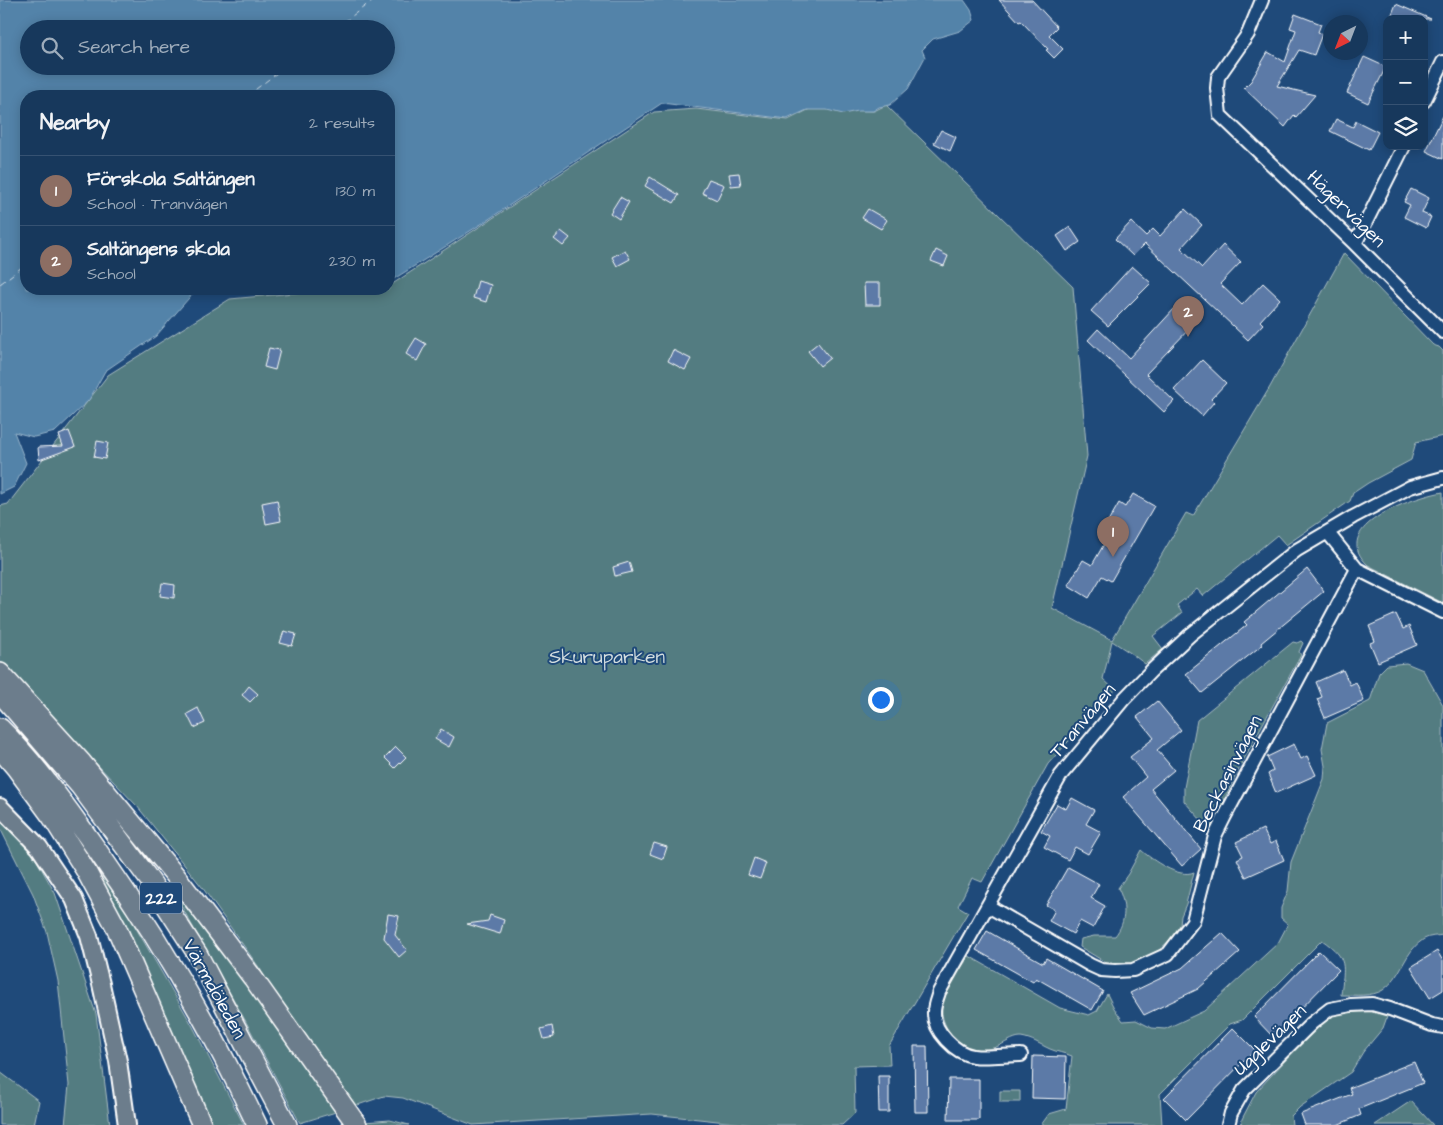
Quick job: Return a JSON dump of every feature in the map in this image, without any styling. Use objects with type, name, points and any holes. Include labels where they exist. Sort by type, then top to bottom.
[{"type":"highway","points":[[0,674],[25,710],[82,763],[175,875],[248,972],[357,1125]]},
{"type":"highway","name":"222","points":[[0,693],[25,710]]},
{"type":"highway","name":"Värmdöleden","points":[[25,710],[151,882],[198,956],[288,1125]]},
{"type":"highway","points":[[2,737],[16,768],[52,817],[90,879],[116,927],[202,1125]]},
{"type":"highway","name":"Värmdöleden","points":[[2,737],[81,828],[114,874],[160,944],[202,1017],[257,1125]]},
{"type":"main road","points":[[0,807],[40,847],[74,899],[89,936],[118,1061],[127,1125]]},
{"type":"main road","points":[[107,1017],[109,1068],[116,1125]]},
{"type":"street","name":"Hägervägen","points":[[1262,0],[1248,34],[1218,78],[1217,88],[1220,115],[1356,244],[1443,332]]},
{"type":"street","points":[[1428,96],[1439,84],[1443,62]]},
{"type":"street","points":[[1356,244],[1402,150]]},
{"type":"street","name":"Tranvägen","points":[[1021,1055],[973,1056],[960,1051],[941,1033],[934,1013],[939,992],[1061,775],[1151,671],[1190,635],[1297,550],[1410,487],[1443,478]]},
{"type":"street","points":[[1328,533],[1357,569],[1443,612]]},
{"type":"street","name":"Beckasinvägen","points":[[988,906],[1101,970],[1133,970],[1168,954],[1192,921],[1216,836],[1225,816],[1357,569]]},
{"type":"street","name":"Ugglevägen","points":[[1228,1125],[1231,1113],[1244,1090],[1312,1023],[1330,1009],[1372,1004],[1443,1027]]},
{"type":"green space","name":"Skuruparken","points":[[886,105],[1073,287],[1087,456],[1052,608],[1112,640],[1186,513],[1193,516],[1270,387],[1344,253],[1433,345],[1443,351],[1443,436],[1416,442],[1411,460],[1353,493],[1350,501],[1286,545],[1277,535],[1203,596],[1197,589],[1177,605],[1182,613],[1153,636],[1163,649],[1145,664],[1112,641],[1103,679],[1115,690],[1048,764],[982,882],[972,878],[958,906],[968,912],[889,1046],[890,1065],[854,1066],[855,1113],[842,1125],[755,1125],[652,1114],[473,1125],[403,1098],[384,1096],[352,1107],[258,966],[202,887],[137,806],[0,663],[0,506],[8,504],[108,375],[230,299],[273,295],[395,295],[395,282],[654,112],[696,109],[788,120],[810,109],[874,111]]},
{"type":"green space","points":[[1443,492],[1443,603],[1368,565],[1358,551],[1358,538],[1366,526],[1379,516],[1414,500]]},
{"type":"green space","points":[[1301,641],[1303,643],[1299,652],[1301,655],[1243,762],[1212,828],[1201,820],[1184,801],[1184,788],[1197,720],[1293,642]]},
{"type":"green space","points":[[1406,663],[1423,670],[1443,705],[1443,935],[1424,939],[1417,944],[1389,985],[1374,994],[1363,995],[1341,995],[1343,963],[1337,952],[1322,940],[1242,1020],[1230,1024],[1160,1094],[1162,1125],[1041,1125],[1049,1114],[1066,1109],[1072,1056],[1021,1037],[1012,1039],[994,1048],[977,1050],[964,1046],[954,1038],[942,1016],[942,1006],[949,986],[969,956],[1060,1008],[1089,1015],[1097,1011],[1107,994],[1123,1021],[1136,1020],[1152,1028],[1165,1029],[1204,1011],[1278,943],[1288,924],[1281,918],[1281,908],[1288,891],[1291,862],[1324,779],[1325,766],[1322,749],[1327,723],[1370,701],[1379,673],[1387,665]]},
{"type":"green space","points":[[0,818],[10,824],[31,850],[55,893],[96,1014],[110,1125],[65,1125],[69,1085],[58,981],[47,932],[33,894],[0,828]]},
{"type":"green space","points":[[64,821],[129,916],[192,1025],[244,1125],[212,1125],[146,978]]},
{"type":"green space","points":[[1141,850],[1152,859],[1174,871],[1181,873],[1194,872],[1186,904],[1175,935],[1157,952],[1134,963],[1110,965],[1080,947],[1081,939],[1094,936],[1115,936],[1122,924],[1124,912],[1123,900],[1118,888]]},
{"type":"green space","points":[[174,893],[234,967],[339,1111],[300,1123]]},
{"type":"green space","points":[[1342,1010],[1388,1014],[1383,1028],[1363,1052],[1351,1072],[1300,1107],[1291,1116],[1292,1125],[1241,1125],[1242,1119],[1256,1092],[1325,1018]]},
{"type":"green space","points":[[0,1072],[39,1101],[34,1125],[0,1125]]},
{"type":"green space","points":[[1000,1091],[1020,1091],[1020,1102],[1000,1102]]},
{"type":"green space","points":[[1411,1101],[1433,1125],[1375,1125]]},
{"type":"green space","points":[[390,1120],[409,1125],[366,1125],[364,1122]]},
{"type":"water","points":[[0,0],[964,0],[971,10],[974,20],[960,31],[933,39],[922,50],[925,57],[908,89],[890,105],[879,107],[873,111],[843,114],[827,110],[807,110],[787,119],[662,103],[486,221],[395,278],[395,90],[20,90],[20,295],[192,295],[156,336],[105,371],[89,400],[55,432],[34,437],[14,432],[26,463],[14,487],[0,494]]},
{"type":"building","points":[[999,0],[1032,0],[1057,27],[1049,35],[1063,49],[1054,58],[1046,50],[1048,49]]},
{"type":"building","points":[[1396,4],[1422,15],[1392,15]]},
{"type":"building","points":[[1295,14],[1321,24],[1318,32],[1322,34],[1314,55],[1299,50],[1277,86],[1315,95],[1296,117],[1294,115],[1285,127],[1244,88],[1251,81],[1268,52],[1285,62],[1296,30],[1290,28]]},
{"type":"building","points":[[1368,59],[1383,66],[1383,73],[1368,103],[1347,93],[1363,60]]},
{"type":"building","points":[[1443,116],[1443,159],[1426,151]]},
{"type":"building","points":[[1336,119],[1353,127],[1356,121],[1378,132],[1369,150],[1330,131]]},
{"type":"building","points":[[941,130],[956,137],[950,151],[934,143]]},
{"type":"building","points":[[739,173],[741,185],[731,186],[729,174]]},
{"type":"building","points":[[650,177],[679,195],[674,203],[645,186]]},
{"type":"building","points":[[709,179],[724,185],[717,200],[702,193]]},
{"type":"building","points":[[1411,189],[1429,198],[1422,213],[1431,217],[1426,228],[1404,217],[1410,205],[1404,202]]},
{"type":"building","points":[[620,197],[629,202],[619,219],[610,213]]},
{"type":"building","points":[[868,209],[887,220],[881,229],[862,218]]},
{"type":"building","points":[[1185,209],[1202,225],[1181,248],[1202,268],[1223,245],[1241,262],[1220,284],[1242,305],[1263,283],[1280,299],[1260,321],[1263,324],[1248,340],[1145,244],[1133,256],[1115,239],[1131,222],[1146,236],[1153,229],[1160,236]]},
{"type":"building","points":[[1070,227],[1080,242],[1067,251],[1057,236]]},
{"type":"building","points":[[561,231],[570,238],[563,246],[554,239]]},
{"type":"building","points":[[625,250],[630,259],[617,266],[612,257]]},
{"type":"building","points":[[936,250],[948,256],[944,266],[931,261]]},
{"type":"building","points":[[1132,266],[1151,283],[1108,326],[1091,311]]},
{"type":"building","points":[[478,281],[491,285],[486,302],[473,298]]},
{"type":"building","points":[[864,283],[880,283],[880,305],[865,305]]},
{"type":"building","points":[[1175,308],[1194,324],[1146,374],[1174,401],[1164,412],[1088,340],[1098,329],[1129,358]]},
{"type":"building","points":[[416,338],[426,344],[417,361],[406,354]]},
{"type":"building","points":[[818,343],[830,358],[820,366],[808,351]]},
{"type":"building","points":[[269,348],[280,350],[275,370],[264,367]]},
{"type":"building","points":[[673,350],[691,359],[685,370],[668,361]]},
{"type":"building","points":[[1202,360],[1226,383],[1211,399],[1214,402],[1202,416],[1174,390]]},
{"type":"building","points":[[69,431],[75,447],[39,460],[38,447],[63,446],[59,435]]},
{"type":"building","points":[[97,441],[108,443],[105,459],[94,457]]},
{"type":"building","points":[[1133,494],[1154,506],[1111,581],[1102,576],[1089,598],[1068,585],[1083,560],[1092,565],[1111,532],[1104,529],[1119,503],[1125,507]]},
{"type":"building","points":[[277,500],[281,521],[266,524],[262,503]]},
{"type":"building","points":[[629,562],[632,572],[615,576],[613,567]]},
{"type":"building","points":[[1307,569],[1324,591],[1261,643],[1262,645],[1202,693],[1186,674],[1247,625],[1244,622]]},
{"type":"building","points":[[162,583],[175,585],[174,598],[160,596]]},
{"type":"building","points":[[1396,614],[1403,629],[1409,626],[1417,645],[1378,662],[1370,643],[1375,641],[1369,626]]},
{"type":"building","points":[[284,631],[296,634],[292,646],[280,643]]},
{"type":"building","points":[[1343,670],[1350,685],[1356,682],[1364,701],[1325,718],[1317,699],[1322,697],[1316,682]]},
{"type":"building","points":[[249,686],[258,694],[250,702],[242,695]]},
{"type":"building","points":[[1157,701],[1181,730],[1157,750],[1174,770],[1151,789],[1201,849],[1182,866],[1123,797],[1146,777],[1130,757],[1154,738],[1137,717]]},
{"type":"building","points":[[198,708],[205,723],[194,728],[187,714]]},
{"type":"building","points":[[441,729],[454,737],[449,747],[435,739]]},
{"type":"building","points":[[1294,744],[1301,759],[1307,756],[1316,775],[1276,793],[1268,774],[1273,771],[1267,757]]},
{"type":"building","points":[[396,747],[406,757],[395,768],[385,758]]},
{"type":"building","points":[[1072,798],[1094,810],[1086,824],[1101,832],[1088,854],[1075,847],[1068,860],[1044,847],[1050,836],[1041,831],[1057,804],[1066,809]]},
{"type":"building","points":[[1263,829],[1270,844],[1276,841],[1284,860],[1246,877],[1237,859],[1243,856],[1236,842]]},
{"type":"building","points":[[654,843],[667,847],[663,859],[650,854]]},
{"type":"building","points":[[754,858],[766,863],[760,879],[748,875]]},
{"type":"building","points":[[1068,867],[1099,884],[1091,898],[1105,906],[1093,928],[1080,921],[1073,934],[1049,921],[1055,910],[1046,905]]},
{"type":"building","points":[[388,914],[399,916],[395,935],[407,950],[399,957],[384,938]]},
{"type":"building","points":[[490,915],[504,920],[500,934],[467,924],[488,921]]},
{"type":"building","points":[[987,931],[1043,963],[1046,958],[1103,991],[1092,1010],[1036,978],[1033,982],[976,950]]},
{"type":"building","points":[[1222,933],[1240,952],[1198,989],[1144,1015],[1130,993],[1182,968]]},
{"type":"building","points":[[1319,951],[1339,970],[1273,1037],[1254,1017]]},
{"type":"building","points":[[1437,951],[1443,961],[1443,990],[1430,998],[1411,967]]},
{"type":"building","points":[[552,1026],[554,1037],[544,1039],[541,1029]]},
{"type":"building","points":[[1233,1028],[1255,1050],[1186,1120],[1164,1098]]},
{"type":"building","points":[[914,1046],[927,1046],[928,1112],[915,1112]]},
{"type":"building","points":[[1033,1056],[1066,1057],[1065,1099],[1032,1098]]},
{"type":"building","points":[[1414,1062],[1423,1083],[1359,1109],[1361,1115],[1337,1125],[1305,1125],[1301,1114],[1352,1094],[1349,1088]]},
{"type":"building","points":[[878,1076],[889,1076],[889,1112],[879,1112]]},
{"type":"building","points":[[949,1079],[979,1079],[979,1120],[948,1120]]},
{"type":"ferry route","points":[[347,20],[373,0]]},
{"type":"ferry route","points":[[255,90],[274,75]]},
{"type":"ferry route","points":[[0,284],[20,269]]},
{"type":"place","name":"Saltängens skola","points":[[1188,337]]},
{"type":"place","name":"Förskola Saltängen","points":[[1113,557]]}]
